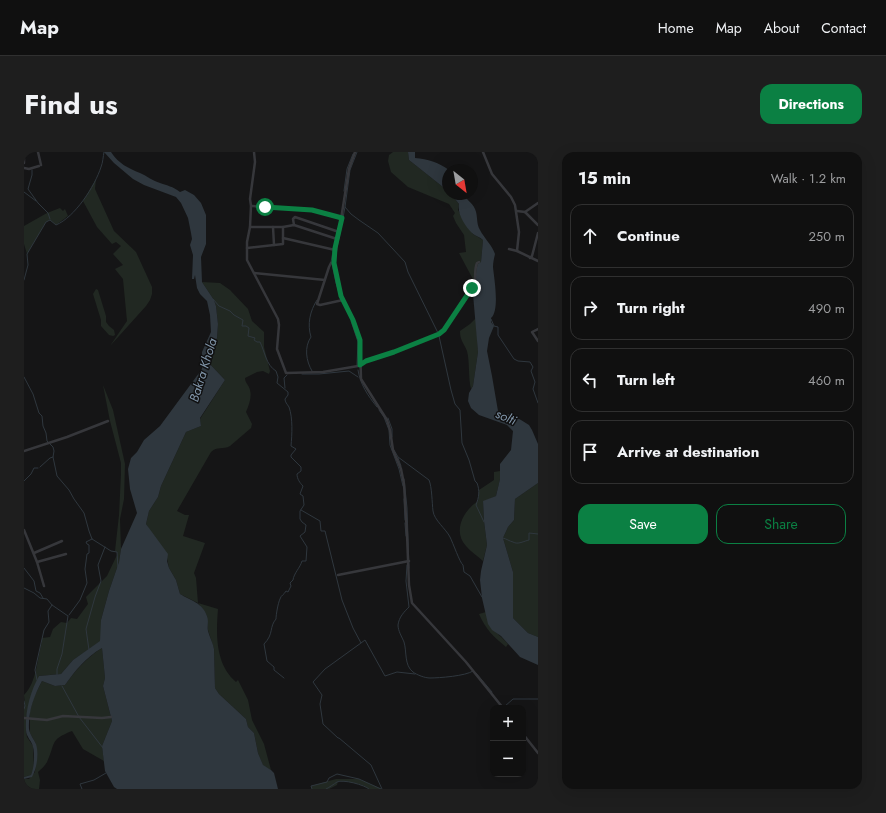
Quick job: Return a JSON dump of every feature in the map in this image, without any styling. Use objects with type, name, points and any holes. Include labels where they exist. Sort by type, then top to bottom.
[{"type":"street","points":[[24,168],[29,169],[40,165],[38,152]]},
{"type":"street","points":[[254,152],[255,162],[250,199],[250,227],[247,260],[278,319],[277,349],[286,373],[323,372],[360,365],[366,361],[394,352],[442,332],[469,294],[474,284],[476,266],[479,262]]},
{"type":"street","points":[[355,152],[349,169],[342,218],[335,250],[334,262],[336,278],[341,296],[353,320],[360,340],[362,382],[379,406],[389,426],[393,450],[404,484],[409,561],[408,584],[412,603],[466,662],[500,705]]},
{"type":"street","points":[[483,152],[492,174],[512,197],[517,211],[519,232],[517,251]]},
{"type":"street","points":[[525,212],[538,203]]},
{"type":"street","points":[[251,206],[312,210],[342,218]]},
{"type":"street","points":[[517,211],[525,212],[538,224]]},
{"type":"street","points":[[294,225],[293,219],[295,217],[339,232]]},
{"type":"street","points":[[250,227],[283,227],[294,225],[337,239]]},
{"type":"street","points":[[273,227],[274,245]]},
{"type":"street","points":[[247,248],[283,244],[283,227]]},
{"type":"street","points":[[530,258],[538,233]]},
{"type":"street","points":[[283,238],[335,250]]},
{"type":"street","points":[[509,249],[517,251],[538,261]]},
{"type":"street","points":[[334,262],[331,263],[329,267],[317,305],[343,300]]},
{"type":"street","points":[[254,273],[325,280]]},
{"type":"street","points":[[538,329],[532,332],[538,342]]},
{"type":"street","points":[[24,451],[67,437],[108,421]]},
{"type":"street","points":[[24,530],[34,553],[44,586]]},
{"type":"street","points":[[34,553],[62,541]]},
{"type":"street","points":[[37,562],[66,554]]},
{"type":"street","points":[[338,575],[409,561]]},
{"type":"street","points":[[24,718],[46,720],[63,716],[98,718],[111,717]]},
{"type":"street","points":[[526,738],[538,753]]},
{"type":"shaded area","points":[[393,152],[408,152],[409,160],[442,186],[442,200],[456,200],[459,204],[458,210],[473,234],[483,240],[481,262],[475,283],[459,253],[466,252],[464,235],[456,223],[453,216],[455,213],[449,204],[408,187],[391,172],[388,161],[389,155]]},
{"type":"shaded area","points":[[96,179],[95,189],[114,231],[136,252],[152,287],[152,294],[146,306],[110,346],[127,321],[123,279],[115,269],[123,265],[113,254],[121,246],[116,242],[112,244],[97,227],[83,201]]},
{"type":"shaded area","points":[[60,208],[63,211],[65,209],[68,216],[56,225],[50,220],[46,222],[27,254],[24,244],[24,226],[47,213]]},
{"type":"shaded area","points":[[202,282],[220,283],[230,290],[248,309],[252,321],[264,332],[264,347],[270,371],[269,374],[263,371],[257,372],[245,378],[251,393],[246,412],[252,424],[251,428],[230,446],[216,449],[211,452],[177,511],[185,515],[189,515],[183,536],[205,543],[194,573],[196,578],[198,603],[180,594],[176,580],[169,568],[167,558],[146,524],[149,511],[158,497],[161,486],[186,432],[201,426],[200,419],[225,380],[207,361],[217,338],[218,324],[214,300]]},
{"type":"shaded area","points":[[96,289],[98,290],[106,316],[106,322],[114,330],[115,335],[113,336],[109,335],[101,326],[101,320],[93,294]]},
{"type":"shaded area","points":[[476,318],[478,352],[473,386],[471,389],[468,356],[461,340],[460,331]]},
{"type":"shaded area","points":[[103,385],[113,410],[125,464],[124,499],[120,519],[121,549],[119,562],[101,620],[101,641],[73,660],[61,674],[39,676],[26,718],[27,737],[33,746],[34,770],[31,775],[24,777],[24,695],[32,684],[42,638],[50,637],[53,629],[61,622],[67,623],[71,618],[77,619],[88,604],[86,597],[107,576],[117,555],[117,552],[115,551],[119,515],[121,463],[110,421]]},
{"type":"shaded area","points":[[500,471],[500,479],[496,496],[483,502],[487,545],[483,561],[468,548],[462,540],[460,528],[464,515],[478,501],[479,490],[494,480],[494,472]]},
{"type":"shaded area","points":[[538,483],[538,637],[528,633],[513,618],[513,572],[503,538],[508,527],[514,520],[515,499]]},
{"type":"shaded area","points":[[198,603],[218,609],[217,638],[221,658],[229,675],[236,682],[238,680],[248,700],[252,720],[264,744],[271,770],[263,766],[258,753],[254,733],[248,727],[246,719],[219,694],[215,688],[214,649],[208,630],[207,616]]},
{"type":"shaded area","points":[[486,612],[489,623],[508,644],[506,647],[487,629],[484,624],[479,614]]},
{"type":"shaded area","points":[[102,648],[105,678],[103,686],[112,721],[102,746],[104,761],[83,749],[72,731],[60,737],[54,743],[47,762],[38,772],[40,780],[39,789],[24,789],[24,779],[29,779],[35,772],[36,744],[30,733],[30,711],[34,697],[42,681],[55,686],[65,685],[73,674],[91,656]]},
{"type":"shaded area","points":[[336,779],[359,779],[382,789],[369,789],[359,784],[338,781],[337,785],[329,789],[312,789],[311,786]]},
{"type":"water","name":"Bakra Khola","points":[[104,152],[111,152],[117,160],[124,165],[155,181],[172,187],[180,192],[185,190],[194,195],[201,203],[206,215],[206,244],[201,257],[202,282],[214,300],[218,324],[217,338],[207,361],[225,380],[200,418],[201,426],[186,432],[161,486],[158,497],[149,511],[146,524],[168,554],[167,561],[169,568],[176,580],[180,594],[196,602],[207,616],[208,631],[214,649],[215,688],[219,694],[246,719],[248,727],[254,733],[258,753],[263,765],[274,773],[278,789],[117,789],[114,787],[105,771],[102,746],[112,721],[103,686],[105,678],[102,648],[77,669],[65,685],[55,686],[42,681],[36,692],[29,716],[29,729],[37,748],[36,765],[32,777],[24,779],[24,777],[31,775],[34,757],[34,750],[26,732],[27,709],[33,689],[39,676],[61,674],[73,660],[100,641],[101,620],[119,562],[121,549],[137,513],[130,489],[128,469],[131,458],[137,452],[144,440],[160,426],[202,369],[202,352],[211,332],[207,301],[200,294],[197,288],[195,275],[194,279],[192,279],[193,255],[190,245],[192,239],[188,218],[181,203],[176,197],[144,185],[133,179],[114,163]]},
{"type":"water","points":[[408,152],[415,152],[415,158],[433,161],[442,166],[442,186],[409,160]]},
{"type":"water","name":"solti","points":[[456,200],[468,200],[474,207],[479,228],[495,254],[493,267],[496,301],[494,314],[491,318],[491,322],[494,326],[489,338],[487,351],[498,411],[506,415],[510,414],[529,425],[538,444],[538,483],[515,499],[514,520],[508,527],[503,538],[513,572],[513,618],[528,633],[538,637],[538,665],[520,657],[501,636],[492,630],[488,624],[482,598],[480,580],[487,545],[483,501],[496,496],[500,479],[500,464],[511,450],[513,431],[507,425],[479,415],[471,408],[468,401],[469,393],[473,386],[478,352],[473,294],[477,267],[481,262],[483,240],[473,234],[462,220],[459,212],[459,204]]},
{"type":"waterway","points":[[24,280],[28,265],[27,254],[46,222],[50,220],[56,225],[63,221],[77,208],[89,192],[98,175],[104,152]]},
{"type":"waterway","points":[[357,152],[350,170],[345,207],[351,214],[378,233],[405,262],[408,272],[438,333]]},
{"type":"waterway","points":[[344,191],[347,169],[353,154]]},
{"type":"waterway","points":[[32,170],[28,189],[38,203],[48,213],[50,219]]},
{"type":"waterway","points":[[24,192],[36,201]]},
{"type":"waterway","points":[[339,239],[345,207]]},
{"type":"waterway","points":[[334,248],[336,239]]},
{"type":"waterway","points":[[331,262],[333,251]]},
{"type":"waterway","points":[[332,264],[341,299]]},
{"type":"waterway","points":[[213,299],[219,306],[230,311],[243,320],[242,326],[249,328],[248,336],[255,338],[254,340],[260,342],[268,362],[276,371],[278,377],[277,383],[288,392],[285,399],[291,416],[291,446],[296,449],[291,457],[301,467],[301,471],[297,474],[297,476],[303,486],[300,494],[303,496],[304,505],[300,511],[300,519],[306,525],[305,532],[300,536],[307,547],[306,561],[302,561],[290,583],[291,586],[288,592],[286,591],[280,598],[276,619],[269,637],[264,644],[267,661],[274,667],[274,670],[284,678]]},
{"type":"waterway","points":[[312,371],[307,358],[307,345],[311,337],[309,327],[310,318],[317,300]]},
{"type":"waterway","points":[[342,301],[346,308]]},
{"type":"waterway","points":[[491,319],[494,326],[498,327],[498,335],[514,359],[518,361],[530,362],[533,367],[531,371],[535,382],[533,389],[538,403]]},
{"type":"waterway","points":[[351,321],[358,342],[357,365]]},
{"type":"waterway","points":[[439,336],[451,390],[455,404],[460,410],[462,443],[479,489],[476,505],[484,522]]},
{"type":"waterway","points":[[358,370],[365,390],[377,407]]},
{"type":"waterway","points":[[302,374],[349,371],[358,377]]},
{"type":"waterway","points":[[285,388],[284,378],[287,375]]},
{"type":"waterway","points":[[24,377],[33,394],[39,413],[42,416],[47,441],[53,447],[53,457],[57,476],[69,490],[84,513],[92,539],[111,551],[117,552],[118,569]]},
{"type":"waterway","points":[[379,410],[384,417],[389,430],[390,445],[399,469],[403,486]]},
{"type":"waterway","points":[[388,418],[392,429],[392,437]]},
{"type":"waterway","points":[[394,450],[398,457],[429,480],[434,514],[450,537],[463,565],[464,572],[470,576],[482,597]]},
{"type":"waterway","points":[[40,467],[53,457]]},
{"type":"waterway","points":[[398,458],[401,466]]},
{"type":"waterway","points":[[24,481],[31,474],[34,468],[38,468]]},
{"type":"waterway","points":[[404,479],[407,508],[409,568]]},
{"type":"waterway","points":[[404,499],[405,520]]},
{"type":"waterway","points":[[301,510],[320,521],[321,531],[325,531],[342,600],[353,628],[361,643],[365,640],[385,676],[397,672],[415,674]]},
{"type":"waterway","points":[[405,523],[406,536]]},
{"type":"waterway","points":[[503,538],[519,543],[529,540],[529,533],[538,534]]},
{"type":"waterway","points":[[69,615],[80,600],[87,583],[85,569],[87,554],[89,553],[89,545],[86,542],[92,539]]},
{"type":"waterway","points":[[89,650],[86,629],[101,581],[98,565],[105,547]]},
{"type":"waterway","points":[[407,565],[406,581],[409,607],[401,617],[398,625],[399,632],[404,642],[408,666],[413,672],[430,678],[459,675],[473,671]]},
{"type":"waterway","points":[[24,568],[34,581],[36,591],[40,593],[43,598]]},
{"type":"waterway","points":[[24,588],[40,598],[47,599],[52,605],[68,616],[62,654],[57,669],[57,676]]},
{"type":"waterway","points":[[37,680],[35,670],[44,630],[49,622],[48,611],[52,605]]},
{"type":"waterway","points":[[361,643],[325,669],[313,682],[322,695],[320,704],[323,724],[371,765],[382,789]]},
{"type":"waterway","points":[[476,673],[492,692]]},
{"type":"waterway","points":[[62,686],[79,717],[103,748]]},
{"type":"waterway","points":[[506,705],[513,699],[538,699]]},
{"type":"waterway","points":[[24,701],[24,709]]},
{"type":"waterway","points":[[82,789],[80,784],[94,780],[106,773]]},
{"type":"waterway","points":[[312,789],[311,786],[327,782],[329,778],[337,774],[359,779],[381,789]]},
{"type":"waterway","points":[[326,789],[340,781],[359,784],[369,789]]},
{"type":"route","points":[[265,207],[312,210],[342,218],[335,248],[334,263],[341,296],[350,313],[360,340],[360,365],[366,361],[394,352],[442,332],[472,288]]}]
